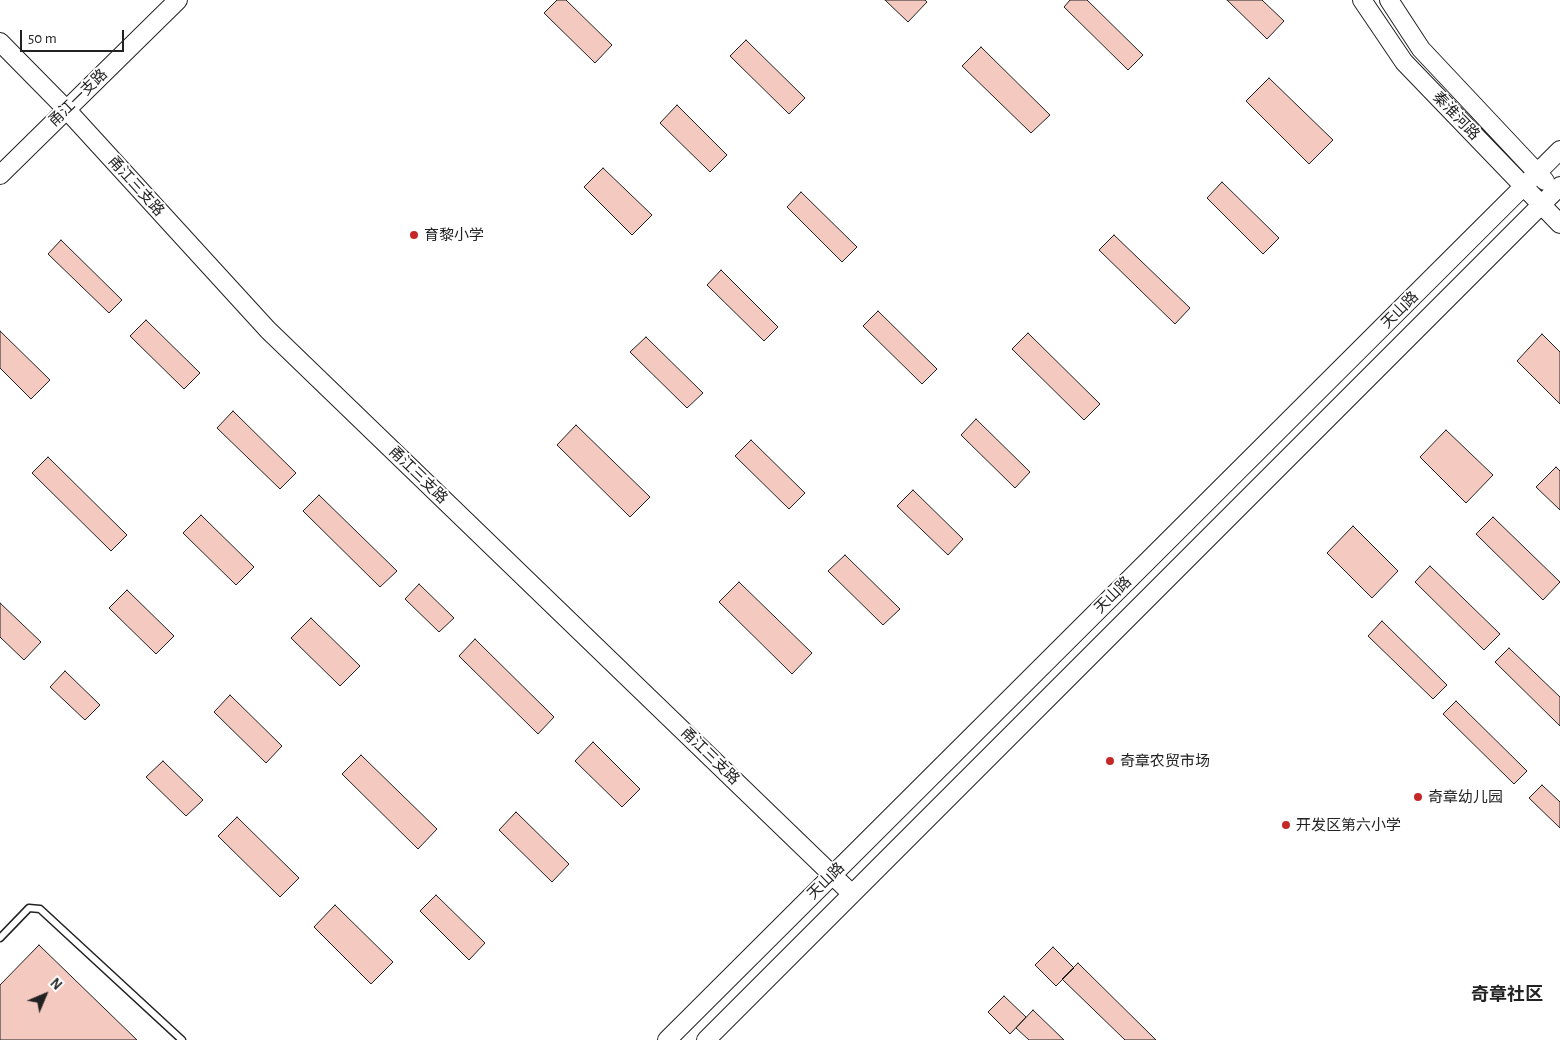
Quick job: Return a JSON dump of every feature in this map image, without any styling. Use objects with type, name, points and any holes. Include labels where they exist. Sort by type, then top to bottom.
[{"type":"street","name":"甬江一支路","points":[[0,175],[178,0]]},
{"type":"street","name":"秦淮河路","points":[[1362,0],[1404,62],[1560,224]]},
{"type":"street","name":"秦淮河路","points":[[1389,0],[1421,49],[1538,174],[1558,191]]},
{"type":"street","name":"甬江三支路","points":[[0,42],[66,109],[268,330],[852,894]]},
{"type":"street","name":"天山路","points":[[675,1037],[833,875],[1560,150]]},
{"type":"street","name":"天山路","points":[[706,1040],[1540,205],[1558,191]]},
{"type":"lane","points":[[0,938],[29,908],[40,909],[182,1040]]},
{"type":"building","points":[[557,0],[566,0],[612,45],[595,63],[544,13]]},
{"type":"building","points":[[885,0],[925,0],[927,2],[908,22]]},
{"type":"building","points":[[1070,0],[1087,0],[1143,55],[1128,70],[1064,7]]},
{"type":"building","points":[[1227,0],[1262,0],[1284,21],[1267,39]]},
{"type":"building","points":[[746,40],[805,98],[789,114],[730,56]]},
{"type":"building","points":[[981,47],[1050,115],[1031,133],[962,66]]},
{"type":"building","points":[[1269,78],[1333,140],[1309,164],[1246,101]]},
{"type":"building","points":[[677,105],[727,155],[710,172],[660,123]]},
{"type":"building","points":[[603,168],[652,215],[632,235],[584,187]]},
{"type":"building","points":[[1222,182],[1279,238],[1263,254],[1207,198]]},
{"type":"building","points":[[801,192],[857,247],[842,262],[787,207]]},
{"type":"building","points":[[1114,235],[1190,308],[1175,324],[1099,250]]},
{"type":"building","points":[[61,240],[122,300],[109,313],[48,254]]},
{"type":"building","points":[[721,270],[778,327],[764,341],[707,285]]},
{"type":"building","points":[[878,311],[937,369],[922,384],[863,326]]},
{"type":"building","points":[[146,320],[200,373],[184,389],[130,336]]},
{"type":"building","points":[[0,331],[50,380],[31,399],[0,368]]},
{"type":"building","points":[[1028,333],[1100,404],[1084,420],[1012,349]]},
{"type":"building","points":[[1542,334],[1560,352],[1560,404],[1517,361]]},
{"type":"building","points":[[646,337],[703,393],[687,408],[630,352]]},
{"type":"building","points":[[233,411],[296,473],[280,489],[217,428]]},
{"type":"building","points":[[976,419],[1030,472],[1015,488],[961,435]]},
{"type":"building","points":[[576,425],[650,497],[630,517],[557,445]]},
{"type":"building","points":[[1446,430],[1493,475],[1466,503],[1420,457]]},
{"type":"building","points":[[751,440],[805,493],[789,509],[735,456]]},
{"type":"building","points":[[48,457],[127,535],[111,551],[32,473]]},
{"type":"building","points":[[1556,467],[1560,471],[1560,510],[1536,487]]},
{"type":"building","points":[[913,490],[963,539],[948,555],[897,506]]},
{"type":"building","points":[[319,495],[397,571],[380,587],[303,511]]},
{"type":"building","points":[[201,515],[254,567],[236,585],[183,533]]},
{"type":"building","points":[[1493,517],[1560,582],[1543,600],[1476,534]]},
{"type":"building","points":[[1353,526],[1398,571],[1372,598],[1327,553]]},
{"type":"building","points":[[845,555],[900,609],[883,625],[828,571]]},
{"type":"building","points":[[1430,566],[1500,634],[1484,650],[1415,582]]},
{"type":"building","points":[[739,582],[812,653],[792,674],[719,602]]},
{"type":"building","points":[[419,584],[454,618],[439,632],[405,599]]},
{"type":"building","points":[[127,590],[174,636],[156,654],[109,608]]},
{"type":"building","points":[[0,603],[41,642],[24,660],[0,637]]},
{"type":"building","points":[[311,618],[360,666],[340,686],[291,638]]},
{"type":"building","points":[[1382,621],[1447,685],[1433,699],[1368,636]]},
{"type":"building","points":[[475,639],[554,717],[538,734],[459,656]]},
{"type":"building","points":[[1509,648],[1560,697],[1560,726],[1495,662]]},
{"type":"building","points":[[65,671],[100,705],[85,720],[50,687]]},
{"type":"building","points":[[230,695],[282,746],[266,763],[214,712]]},
{"type":"building","points":[[1456,701],[1527,771],[1514,784],[1443,714]]},
{"type":"building","points":[[593,742],[640,789],[622,807],[575,761]]},
{"type":"building","points":[[361,755],[437,829],[418,849],[342,774]]},
{"type":"building","points":[[163,761],[203,800],[186,816],[146,777]]},
{"type":"building","points":[[1542,785],[1560,802],[1560,828],[1529,798]]},
{"type":"building","points":[[516,812],[569,864],[552,882],[499,830]]},
{"type":"building","points":[[237,817],[299,878],[280,897],[218,836]]},
{"type":"building","points":[[436,895],[485,943],[469,960],[420,911]]},
{"type":"building","points":[[335,905],[393,962],[371,984],[314,927]]},
{"type":"building","points":[[39,945],[137,1040],[0,1040],[0,985]]},
{"type":"building","points":[[1053,947],[1074,968],[1056,986],[1035,965]]},
{"type":"building","points":[[1078,963],[1156,1040],[1125,1040],[1062,979]]},
{"type":"building","points":[[1004,996],[1026,1017],[1010,1034],[988,1012]]},
{"type":"building","points":[[1033,1010],[1064,1040],[1029,1040],[1016,1028]]},
{"type":"place","name":"育黎小学","points":[[414,235]]},
{"type":"place","name":"奇章农贸市场","points":[[1110,761]]},
{"type":"place","name":"奇章幼儿园","points":[[1418,797]]},
{"type":"place","name":"开发区第六小学","points":[[1286,825]]},
{"type":"district","name":"奇章社区","points":[[1507,995]]}]
